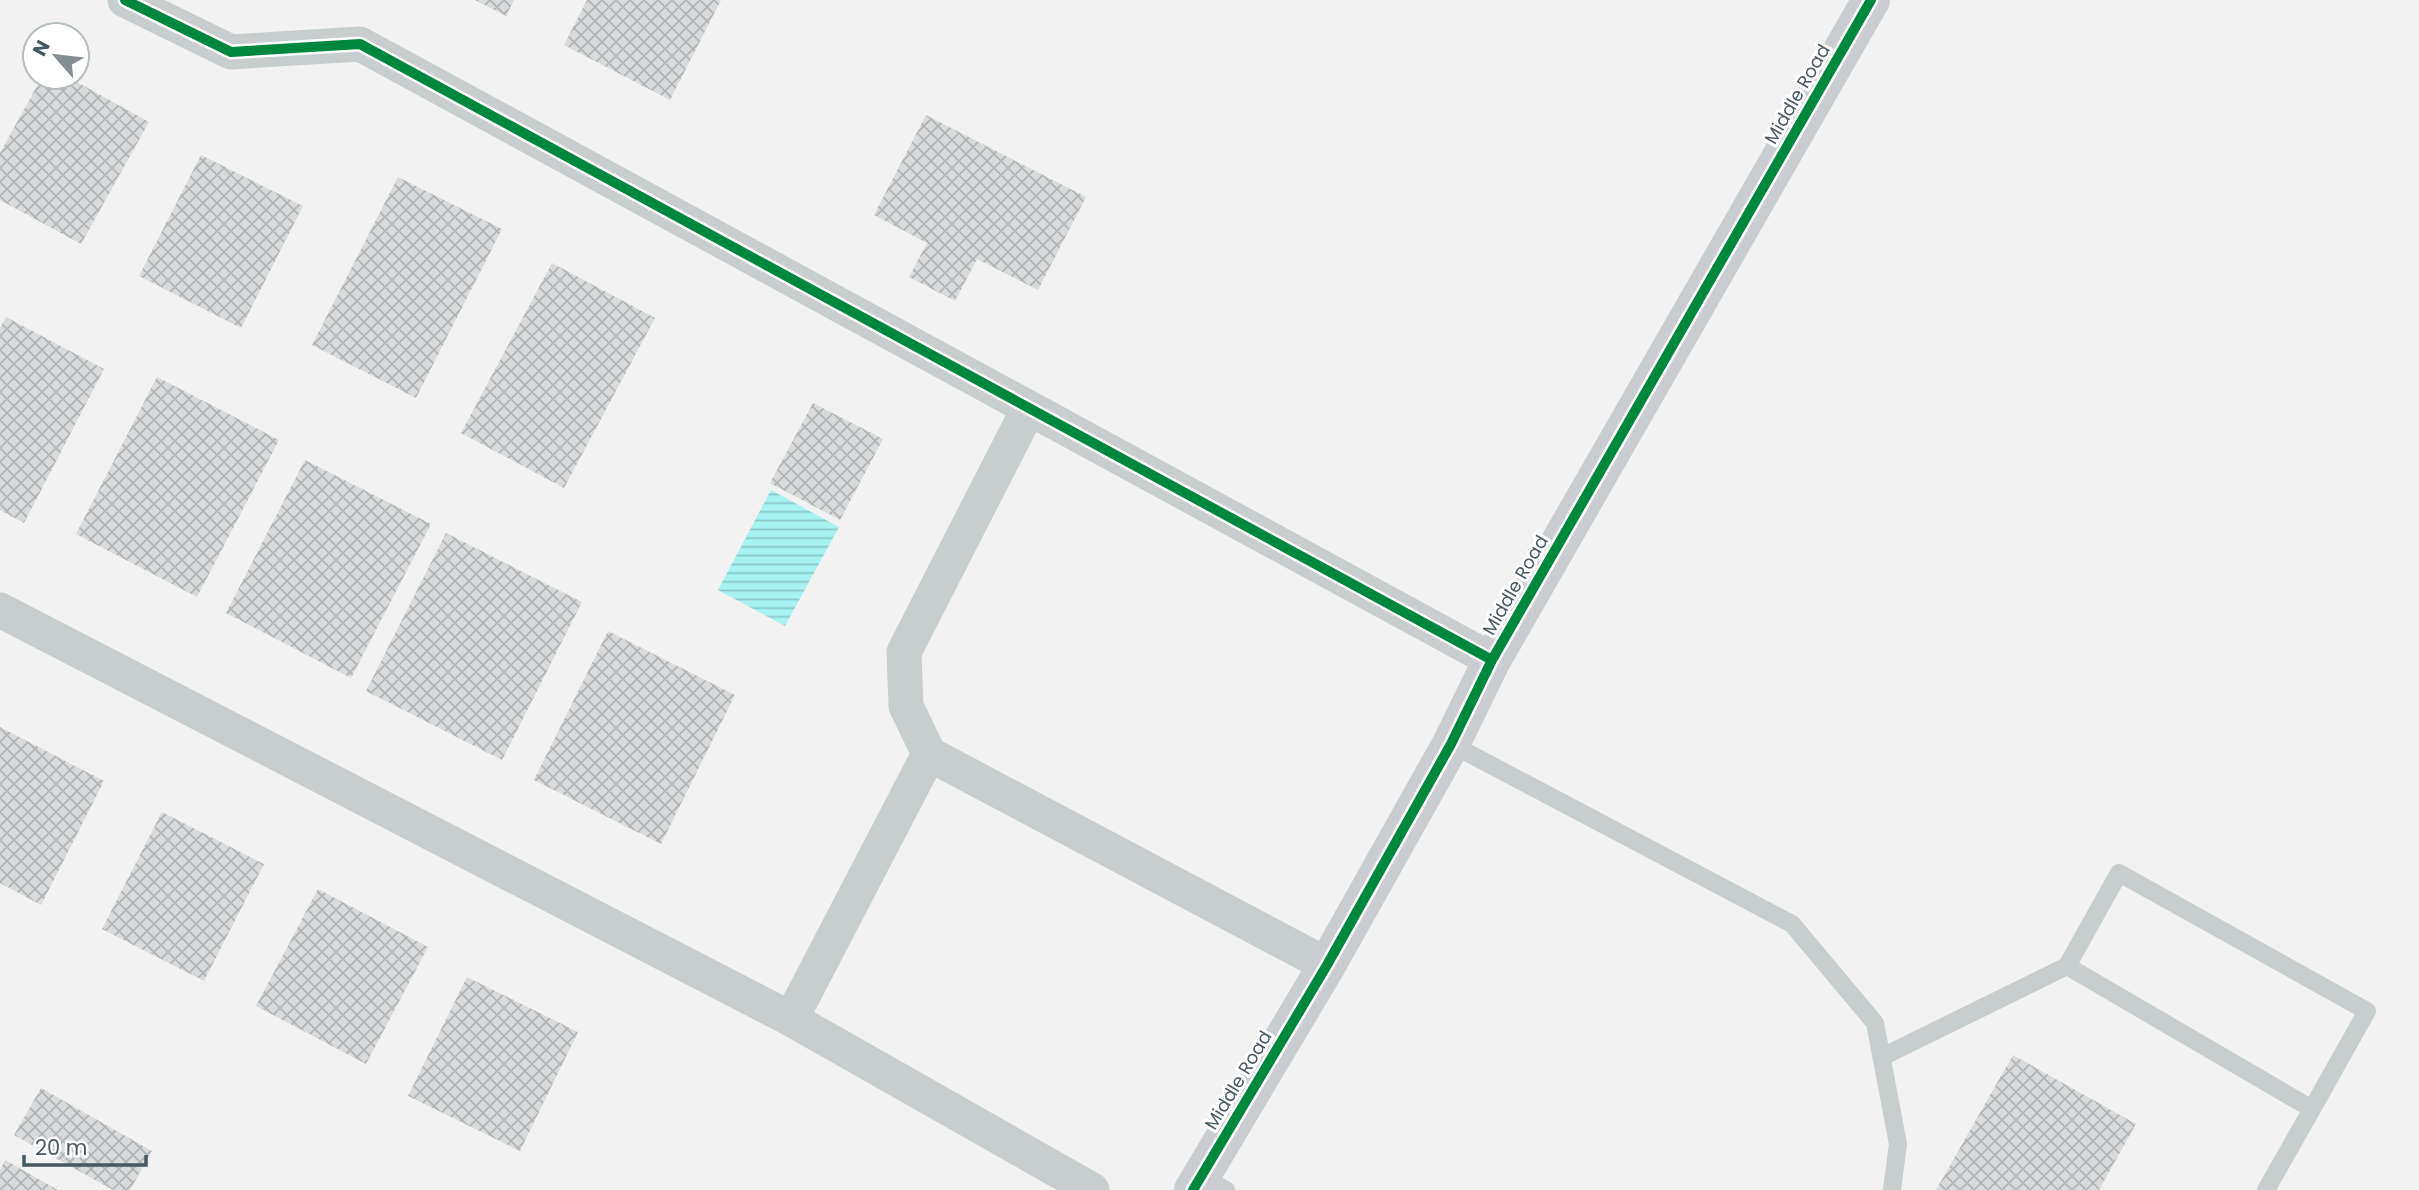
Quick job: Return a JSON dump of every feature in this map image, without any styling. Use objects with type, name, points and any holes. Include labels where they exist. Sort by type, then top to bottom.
[{"type":"street","points":[[125,0],[231,52],[360,44],[1492,660]]},
{"type":"street","name":"Middle Road","points":[[1207,1185],[1451,744],[1492,660],[1871,0]]},
{"type":"street","points":[[1029,408],[904,652],[906,706],[929,754],[1327,965]]},
{"type":"street","points":[[0,610],[791,1019],[1092,1190]]},
{"type":"street","points":[[791,1019],[929,754]]},
{"type":"lane","points":[[1451,744],[1792,924],[1875,1023],[1898,1144],[1892,1190]]},
{"type":"lane","points":[[1882,1057],[2067,966],[2119,873],[2367,1011],[2266,1190]]},
{"type":"lane","points":[[2067,966],[2312,1109]]},
{"type":"water","points":[[771,490],[839,527],[785,626],[718,590]]},
{"type":"building","points":[[475,0],[514,0],[506,16]]},
{"type":"building","points":[[587,0],[721,0],[670,100],[564,45]]},
{"type":"building","points":[[91,90],[149,122],[81,244],[0,200],[0,153],[34,91]]},
{"type":"building","points":[[926,115],[1086,197],[1038,290],[977,259],[955,301],[909,277],[927,243],[874,215]]},
{"type":"building","points":[[201,155],[303,206],[241,328],[139,276]]},
{"type":"building","points":[[398,177],[502,229],[416,398],[312,345]]},
{"type":"building","points":[[552,263],[655,318],[564,488],[461,433]]},
{"type":"building","points":[[6,317],[104,369],[24,523],[0,510],[0,328]]},
{"type":"building","points":[[157,377],[279,440],[197,597],[76,534]]},
{"type":"building","points":[[813,403],[883,439],[840,520],[770,483]]},
{"type":"building","points":[[305,460],[431,524],[351,678],[226,613]]},
{"type":"building","points":[[446,533],[582,602],[502,760],[366,691]]},
{"type":"building","points":[[608,631],[735,695],[661,844],[534,780]]},
{"type":"building","points":[[0,727],[104,781],[41,905],[0,883]]},
{"type":"building","points":[[162,812],[264,864],[204,981],[102,929]]},
{"type":"building","points":[[318,889],[428,947],[366,1064],[256,1006]]},
{"type":"building","points":[[467,977],[578,1032],[520,1151],[408,1096]]},
{"type":"building","points":[[2013,1055],[2136,1124],[2099,1190],[1936,1190]]},
{"type":"building","points":[[41,1088],[152,1151],[130,1190],[113,1190],[14,1135]]},
{"type":"building","points":[[5,1160],[58,1190],[0,1190],[0,1170]]},
{"type":"cycle path","points":[[125,0],[231,52],[360,44],[1492,660]]},
{"type":"cycle path","points":[[1193,1190],[1327,965],[1451,744],[1492,660],[1871,0]]}]
